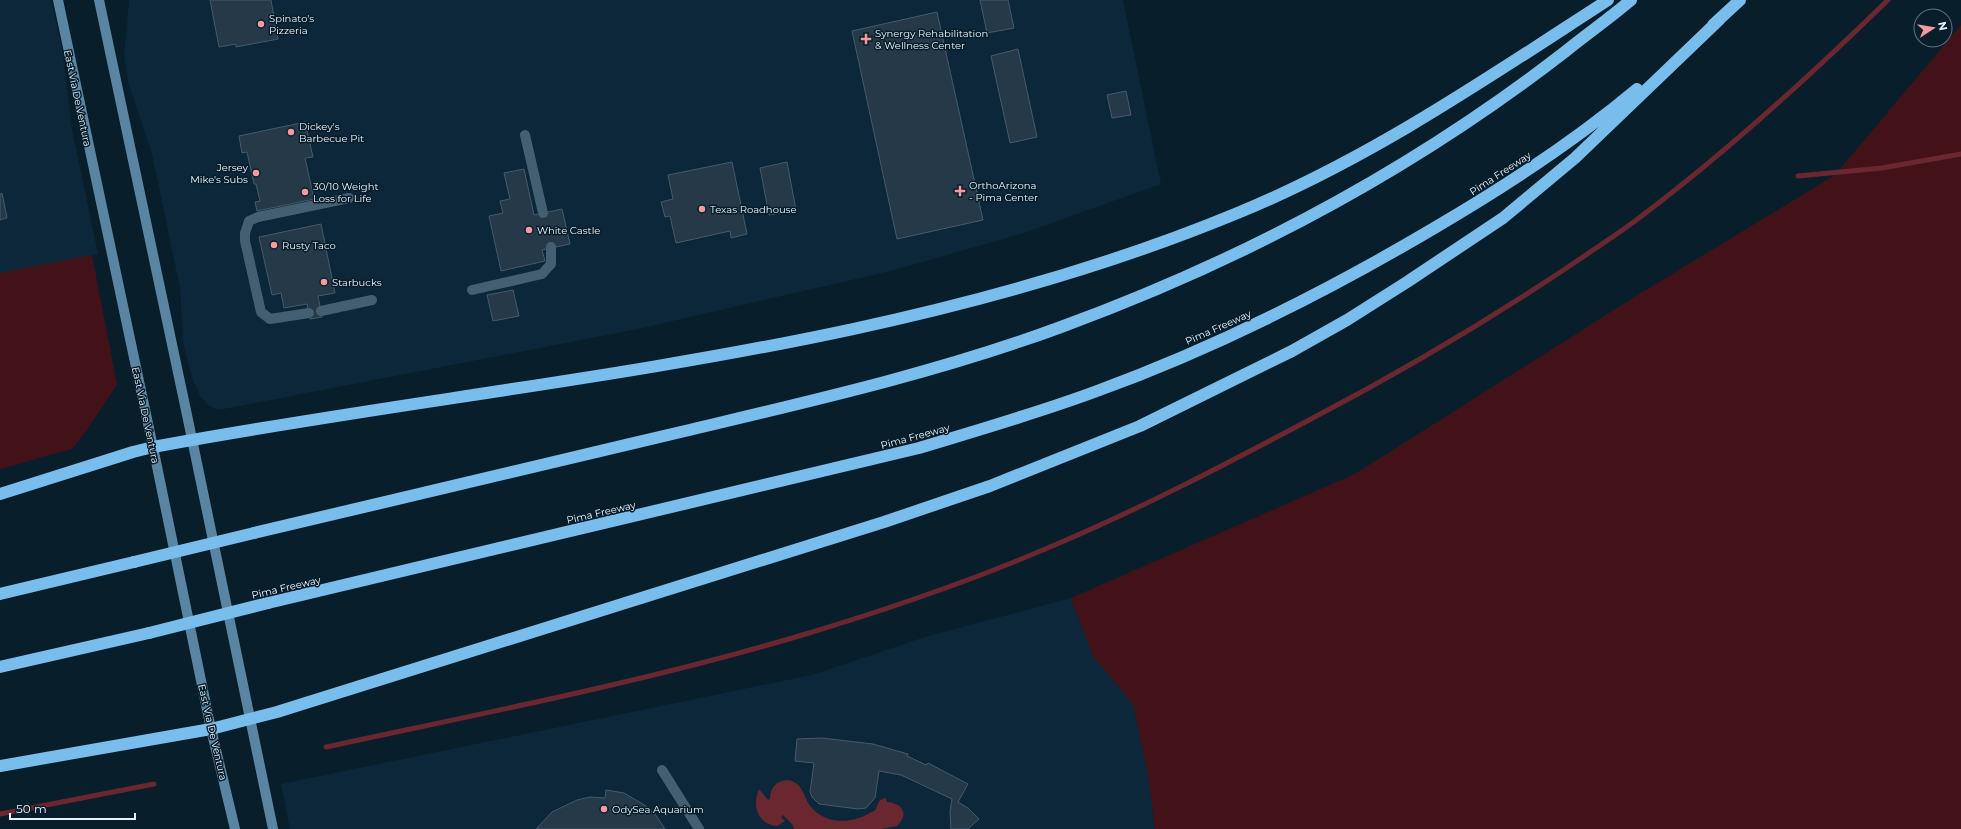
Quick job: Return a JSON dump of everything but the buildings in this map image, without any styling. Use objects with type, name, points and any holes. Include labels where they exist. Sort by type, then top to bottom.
[{"type":"highway","points":[[0,494],[153,447],[766,348],[904,318],[1006,292],[1107,262],[1244,210],[1356,157],[1443,107],[1608,0]]},
{"type":"highway","points":[[0,594],[880,383],[988,351],[1086,317],[1148,293],[1230,256],[1380,177],[1455,130],[1496,102],[1546,66],[1631,0]]},
{"type":"highway","name":"Pima Freeway","points":[[0,667],[919,448],[1006,422],[1097,392],[1245,329],[1322,292],[1468,208],[1529,169],[1629,95],[1719,20],[1740,0]]},
{"type":"highway","points":[[0,766],[211,729],[250,720],[884,522],[990,486],[1140,426],[1266,364],[1347,320],[1503,218],[1575,158],[1719,20]]},
{"type":"main road","name":"East Via De Ventura","points":[[58,0],[211,729],[235,829]]},
{"type":"main road","points":[[99,0],[272,829]]},
{"type":"street","points":[[525,135],[543,213]]},
{"type":"street","points":[[309,314],[270,319],[261,312],[245,241],[246,227],[250,221],[258,218],[349,198]]},
{"type":"street","points":[[472,290],[542,274],[551,264],[551,248]]},
{"type":"street","points":[[321,311],[372,300]]},
{"type":"street","points":[[662,770],[699,829]]},
{"type":"shaded area","points":[[0,0],[51,0],[63,54],[72,129],[98,254],[0,274]]},
{"type":"shaded area","points":[[129,0],[1123,0],[1161,184],[1021,234],[891,271],[638,329],[219,410],[208,405],[200,396],[192,377],[183,343],[180,288],[152,154],[128,82],[124,55]]},
{"type":"shaded area","points":[[1961,25],[1961,829],[1155,829],[1148,774],[1133,704],[1093,656],[1071,598],[1355,474],[1628,301],[1835,175],[1942,48],[1953,48],[1953,35]]},
{"type":"shaded area","points":[[92,255],[117,385],[72,449],[0,469],[0,273]]},
{"type":"shaded area","points":[[1071,598],[1093,656],[1133,704],[1148,774],[1155,829],[290,829],[281,784],[812,675],[925,637]]},
{"type":"shaded area","points":[[788,780],[800,787],[811,807],[823,817],[838,821],[853,820],[875,810],[880,800],[886,798],[887,802],[897,804],[900,807],[904,813],[903,817],[897,826],[880,829],[794,829],[792,824],[783,815],[781,817],[785,821],[777,826],[765,822],[758,813],[756,807],[759,789],[768,800],[770,799],[771,791],[774,785]]},
{"type":"waterway","points":[[326,747],[623,682],[741,653],[799,636],[897,605],[994,570],[1089,530],[1154,500],[1345,401],[1413,363],[1479,324],[1606,241],[1635,221],[1734,142],[1797,87],[1888,0]]},
{"type":"waterway","points":[[1798,176],[1882,168],[1961,154]]},
{"type":"waterway","points":[[0,814],[154,784]]},
{"type":"place","name":"Spinato's Pizzeria","points":[[261,24]]},
{"type":"place","name":"Synergy Rehabilitation & Wellness Center","points":[[866,39]]},
{"type":"place","name":"Dickey's Barbecue Pit","points":[[291,132]]},
{"type":"place","name":"Jersey Mike's Subs","points":[[256,173]]},
{"type":"place","name":"OrthoArizona - Pima Center","points":[[960,191]]},
{"type":"place","name":"30/10 Weight Loss for Life","points":[[305,192]]},
{"type":"place","name":"Texas Roadhouse","points":[[702,209]]},
{"type":"place","name":"White Castle","points":[[529,230]]},
{"type":"place","name":"Rusty Taco","points":[[274,245]]},
{"type":"place","name":"Starbucks","points":[[324,282]]},
{"type":"place","name":"OdySea Aquarium","points":[[604,809]]}]
